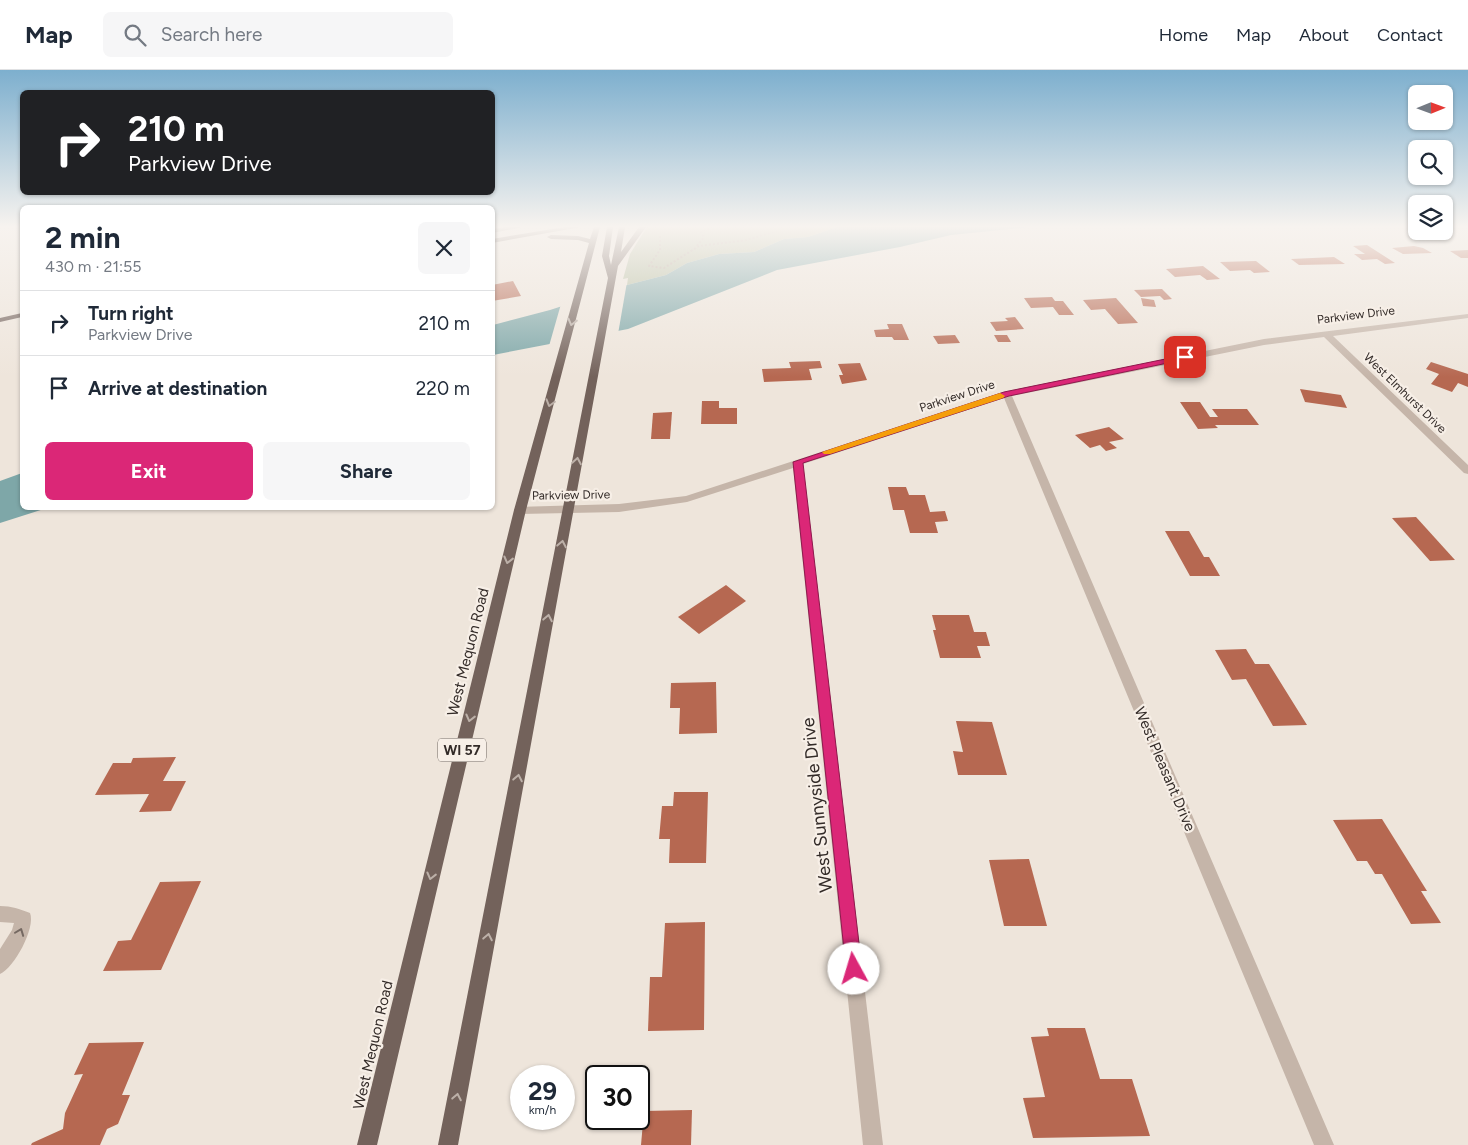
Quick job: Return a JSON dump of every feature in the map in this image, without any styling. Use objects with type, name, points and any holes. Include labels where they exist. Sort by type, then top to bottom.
[{"type":"main road","name":"West Mequon Road","points":[[367,1145],[520,510],[584,277]]},
{"type":"main road","points":[[448,1145],[569,509],[597,349],[612,280]]},
{"type":"main road","points":[[0,320],[20,315]]},
{"type":"street","name":"Parkview Drive","points":[[520,510],[619,508],[687,499],[1007,394],[1256,343],[1468,316]]},
{"type":"street","name":"West Elmhurst Drive","points":[[1325,333],[1468,471]]},
{"type":"street","name":"West Pleasant Drive","points":[[1007,394],[1324,1145]]},
{"type":"street","name":"West Sunnyside Drive","points":[[798,462],[873,1145]]},
{"type":"street","points":[[0,914],[12,914],[24,919],[20,934],[0,965]]},
{"type":"green space","points":[[624,277],[658,277],[627,285],[628,278],[623,279]]},
{"type":"water","points":[[658,277],[759,277],[628,329],[495,355],[495,324],[550,310]]},
{"type":"water","points":[[20,474],[20,510],[41,510],[0,523],[0,481]]},
{"type":"pier","points":[[627,282],[618,334],[549,346],[561,304]]},
{"type":"building","points":[[1203,277],[1218,277],[1220,279],[1207,280]]},
{"type":"building","points":[[513,281],[521,296],[495,300],[495,284]]},
{"type":"building","points":[[1162,289],[1172,299],[1164,300],[1160,296],[1141,297],[1134,290]]},
{"type":"building","points":[[1052,297],[1055,301],[1063,301],[1074,315],[1059,315],[1053,307],[1031,308],[1024,298]]},
{"type":"building","points":[[1116,298],[1138,323],[1118,324],[1105,309],[1091,310],[1083,300]]},
{"type":"building","points":[[1141,298],[1154,300],[1156,307],[1143,306]]},
{"type":"building","points":[[1015,317],[1024,329],[996,331],[990,322],[1008,321],[1005,318]]},
{"type":"building","points":[[887,324],[902,324],[909,340],[876,337],[874,330],[889,329]]},
{"type":"building","points":[[955,335],[960,343],[938,344],[933,336]]},
{"type":"building","points":[[994,335],[1007,335],[1011,342],[998,342]]},
{"type":"building","points":[[820,361],[822,368],[809,369],[812,380],[764,382],[762,369],[791,368],[789,362]]},
{"type":"building","points":[[1431,362],[1468,374],[1468,387],[1458,383],[1452,392],[1431,384],[1439,374],[1426,369]]},
{"type":"building","points":[[860,363],[867,380],[842,384],[839,375],[843,375],[838,364]]},
{"type":"building","points":[[1300,389],[1341,395],[1347,408],[1305,402]]},
{"type":"building","points":[[702,401],[719,401],[719,408],[737,408],[737,424],[701,424]]},
{"type":"building","points":[[1180,402],[1200,402],[1210,417],[1218,417],[1212,409],[1247,409],[1259,425],[1215,425],[1218,428],[1198,429]]},
{"type":"building","points":[[672,412],[670,439],[651,439],[653,413]]},
{"type":"building","points":[[1109,427],[1124,439],[1109,442],[1117,448],[1106,451],[1100,445],[1090,448],[1075,435]]},
{"type":"building","points":[[888,487],[906,487],[909,495],[925,495],[930,512],[945,511],[948,521],[935,522],[938,533],[910,533],[904,510],[893,510]]},
{"type":"building","points":[[1416,517],[1455,560],[1430,561],[1392,518]]},
{"type":"building","points":[[1165,531],[1189,531],[1204,557],[1209,557],[1220,576],[1190,576]]},
{"type":"building","points":[[726,585],[746,601],[699,634],[678,617]]},
{"type":"building","points":[[932,615],[969,615],[974,632],[986,632],[990,646],[977,646],[981,658],[940,658],[933,630],[936,630]]},
{"type":"building","points":[[1246,649],[1255,664],[1269,664],[1307,725],[1273,726],[1246,679],[1232,680],[1215,650]]},
{"type":"building","points":[[716,682],[717,733],[679,734],[680,708],[670,708],[671,683]]},
{"type":"building","points":[[956,721],[992,722],[1007,775],[958,775],[953,751],[963,752]]},
{"type":"building","points":[[176,757],[163,781],[186,781],[171,811],[139,812],[149,794],[95,795],[113,763],[131,763],[133,758]]},
{"type":"building","points":[[674,792],[708,792],[706,863],[669,863],[670,839],[659,839],[662,806],[673,806]]},
{"type":"building","points":[[1382,819],[1427,891],[1421,891],[1441,923],[1411,924],[1382,874],[1375,874],[1367,861],[1357,861],[1333,820]]},
{"type":"building","points":[[1029,859],[1047,926],[1004,926],[989,860]]},
{"type":"building","points":[[201,881],[161,970],[103,971],[118,941],[131,940],[160,882]]},
{"type":"building","points":[[705,922],[704,1030],[648,1031],[650,977],[662,977],[665,923]]},
{"type":"building","points":[[1047,1028],[1085,1028],[1100,1079],[1132,1079],[1150,1136],[1033,1138],[1023,1098],[1045,1097],[1031,1037],[1049,1036]]},
{"type":"building","points":[[144,1042],[122,1095],[130,1095],[118,1124],[107,1129],[100,1145],[31,1145],[63,1129],[65,1113],[83,1074],[74,1075],[89,1043]]},
{"type":"building","points":[[692,1110],[691,1145],[641,1145],[642,1130],[650,1130],[650,1111]]},
{"type":"slow traffic","points":[[827,452],[1000,396]]},
{"type":"route","points":[[854,969],[798,462],[1007,394],[1185,357]]}]
